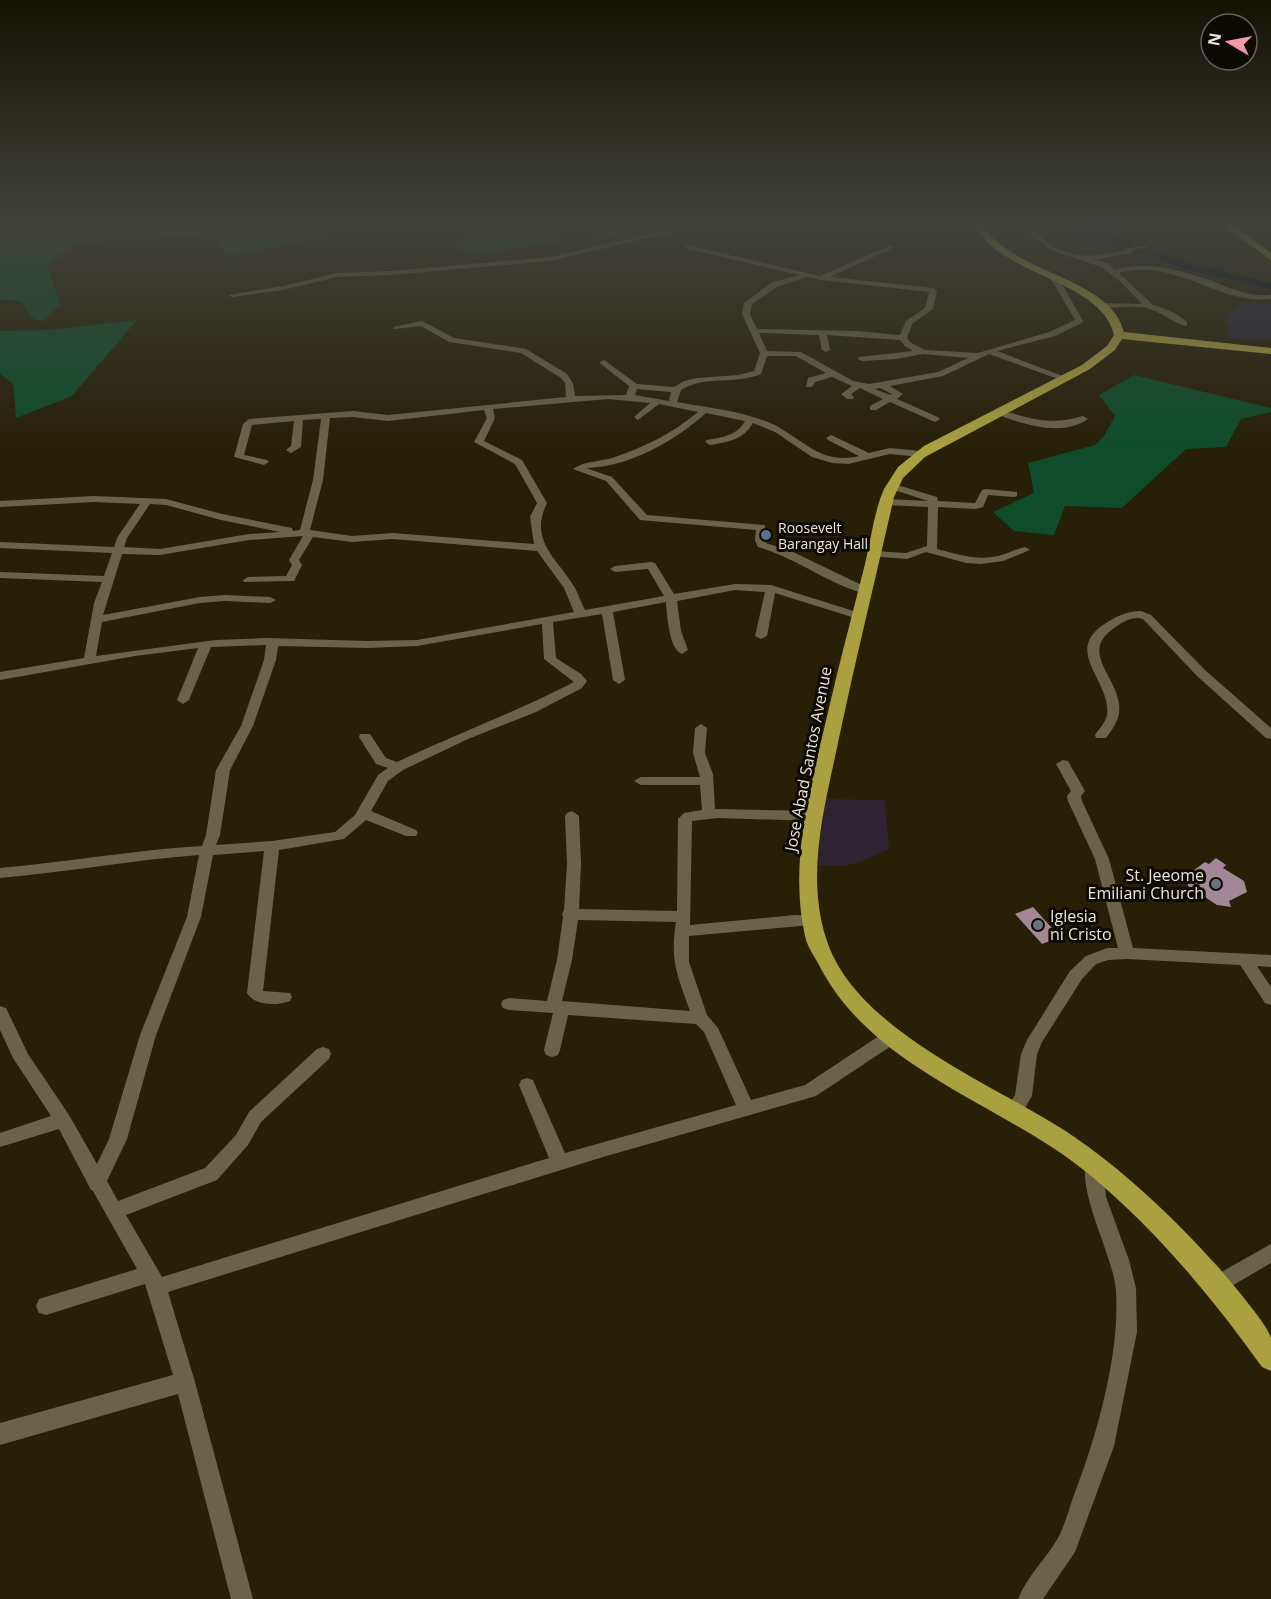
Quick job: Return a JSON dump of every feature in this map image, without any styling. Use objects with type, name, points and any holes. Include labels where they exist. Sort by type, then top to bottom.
[{"type":"highway","points":[[1089,299],[1103,312],[1115,332],[1126,339],[1157,339],[1265,351]]},
{"type":"highway","points":[[1090,299],[1111,313],[1115,332]]},
{"type":"highway","name":"Jose Abad Santos Avenue","points":[[1115,332],[1097,359],[920,454],[903,468],[888,494],[815,816],[807,874],[811,920],[815,937],[834,976],[864,1014],[891,1037],[1094,1164],[1179,1244],[1216,1285],[1271,1358]]},
{"type":"street","points":[[672,404],[676,390],[682,385],[753,375],[760,369],[764,353],[746,314],[748,303],[754,299]]},
{"type":"street","points":[[903,339],[909,323],[929,309],[931,299]]},
{"type":"street","points":[[850,397],[845,394],[861,387],[940,374],[985,353],[1052,334],[1079,321],[1066,299]]},
{"type":"street","points":[[1141,299],[1149,306]]},
{"type":"street","points":[[1101,305],[1149,306],[1172,315],[1184,324]]},
{"type":"street","points":[[397,327],[422,323],[452,340],[523,351],[564,376],[569,383],[571,398]]},
{"type":"street","points":[[754,331],[822,332],[903,339],[908,346],[922,352]]},
{"type":"street","points":[[822,332],[826,350]]},
{"type":"street","points":[[862,359],[896,357],[922,352],[985,353],[1064,378]]},
{"type":"street","points":[[764,353],[798,354],[832,374],[935,419]]},
{"type":"street","points":[[604,362],[632,382],[634,386]]},
{"type":"street","points":[[808,385],[811,380],[832,374]]},
{"type":"street","points":[[873,408],[899,394],[882,385]]},
{"type":"street","points":[[630,397],[634,386]]},
{"type":"street","points":[[634,386],[676,390]]},
{"type":"street","points":[[264,462],[239,457],[249,422],[353,414],[388,418],[571,398],[630,397],[706,409],[750,419],[778,430],[822,458],[848,461],[901,450],[920,454]]},
{"type":"street","points":[[638,417],[657,401]]},
{"type":"street","points":[[488,406],[491,418],[479,442],[519,462],[542,503],[535,517],[540,548],[569,588],[581,615]]},
{"type":"street","points":[[706,409],[687,425],[664,438],[600,464],[578,469],[609,479],[644,518],[761,527],[760,543],[762,545],[785,551],[844,584],[866,591]]},
{"type":"street","points":[[998,412],[1046,425],[1064,425],[1083,419]]},
{"type":"street","points":[[248,580],[290,579],[297,565],[294,561],[316,488],[327,417]]},
{"type":"street","points":[[291,450],[296,447],[298,419]]},
{"type":"street","points":[[710,442],[738,436],[745,430],[750,419]]},
{"type":"street","points":[[831,438],[867,456]]},
{"type":"street","points":[[888,494],[933,504],[979,505],[985,492],[1014,494]]},
{"type":"street","points":[[888,494],[933,499],[932,551]]},
{"type":"street","points":[[0,504],[93,499],[177,503],[215,516],[304,533],[352,539],[393,536],[540,548]]},
{"type":"street","points":[[88,662],[108,579],[118,551],[128,528],[147,501]]},
{"type":"street","points":[[0,545],[160,552],[249,537],[304,533]]},
{"type":"street","points":[[874,554],[902,557],[921,549],[966,560],[981,561],[999,559],[1025,550]]},
{"type":"street","points":[[615,569],[651,565],[671,598],[675,631],[682,650]]},
{"type":"street","points":[[0,575],[108,579]]},
{"type":"street","points":[[0,676],[206,644],[417,643],[735,588],[771,588],[810,598],[859,616]]},
{"type":"street","points":[[761,636],[771,588]]},
{"type":"street","points":[[97,620],[214,598],[270,600]]},
{"type":"street","points":[[607,609],[619,680]]},
{"type":"street","points":[[1101,735],[1113,712],[1097,668],[1094,642],[1113,622],[1138,614],[1147,617],[1201,673],[1271,735]]},
{"type":"street","points":[[0,873],[63,867],[123,857],[272,846],[339,836],[354,825],[383,778],[398,767],[463,736],[531,709],[578,685],[581,681],[578,678],[550,659],[547,620]]},
{"type":"street","points":[[97,1184],[117,1139],[148,1035],[194,917],[207,850],[213,835],[223,770],[247,726],[270,660],[272,643]]},
{"type":"street","points":[[183,700],[206,644]]},
{"type":"street","points":[[701,728],[699,753],[706,782],[709,813]]},
{"type":"street","points":[[366,737],[381,761],[398,767]]},
{"type":"street","points":[[1063,764],[1076,784],[1078,791],[1074,796],[1075,801],[1102,859],[1127,953]]},
{"type":"street","points":[[641,781],[706,782]]},
{"type":"street","points":[[362,813],[411,834]]},
{"type":"street","points":[[746,1109],[710,1028],[700,1018],[681,962],[685,819],[709,813],[815,816]]},
{"type":"street","points":[[552,1050],[567,953],[575,862],[572,816]]},
{"type":"street","points":[[272,846],[255,993],[260,997],[284,997]]},
{"type":"street","points":[[570,914],[683,924],[708,931],[787,920],[811,920]]},
{"type":"street","points":[[1013,1113],[1023,1096],[1029,1054],[1035,1040],[1076,975],[1091,960],[1107,954],[1127,953],[1271,961]]},
{"type":"street","points":[[1245,961],[1271,999]]},
{"type":"street","points":[[509,1004],[700,1018]]},
{"type":"street","points":[[0,1012],[21,1058],[63,1120],[153,1280],[185,1382],[242,1599]]},
{"type":"street","points":[[46,1306],[153,1280],[810,1091],[891,1037]]},
{"type":"street","points":[[114,1212],[144,1198],[211,1174],[242,1140],[255,1117],[323,1054]]},
{"type":"street","points":[[527,1085],[560,1163]]},
{"type":"street","points":[[0,1140],[63,1120]]},
{"type":"street","points":[[1033,1597],[1067,1544],[1103,1446],[1127,1332],[1126,1288],[1120,1260],[1097,1197],[1094,1164]]},
{"type":"street","points":[[1216,1285],[1271,1254]]},
{"type":"street","points":[[0,1434],[185,1382]]},
{"type":"shaded area","points":[[1244,302],[1271,304],[1271,340],[1233,339],[1227,334],[1230,329],[1222,318]]},
{"type":"shaded area","points":[[825,799],[885,800],[889,849],[846,866],[817,866]]},
{"type":"green space","points":[[59,299],[61,305],[42,321],[33,319],[20,301],[0,300]]},
{"type":"green space","points":[[137,320],[72,396],[16,418],[13,384],[0,374],[0,331],[49,330]]},
{"type":"green space","points":[[1134,375],[1271,408],[1271,412],[1241,419],[1226,447],[1186,449],[1122,508],[1065,506],[1054,535],[1014,531],[993,512],[1034,493],[1028,463],[1095,445],[1104,436],[1115,416],[1099,395]]},
{"type":"building","name":"St. Jeeome Emiliani Church","points":[[1216,858],[1226,865],[1223,868],[1244,881],[1247,892],[1229,901],[1231,907],[1217,905],[1188,886],[1186,876],[1205,862],[1209,864]]},
{"type":"building","name":"Iglesia ni Cristo","points":[[1033,907],[1060,937],[1042,944],[1015,914]]},
{"type":"place","name":"Roosevelt Barangay Hall","points":[[766,535]]},
{"type":"place","name":"St. Jeeome Emiliani Church","points":[[1216,884]]},
{"type":"place","name":"Iglesia ni Cristo","points":[[1038,925]]}]
